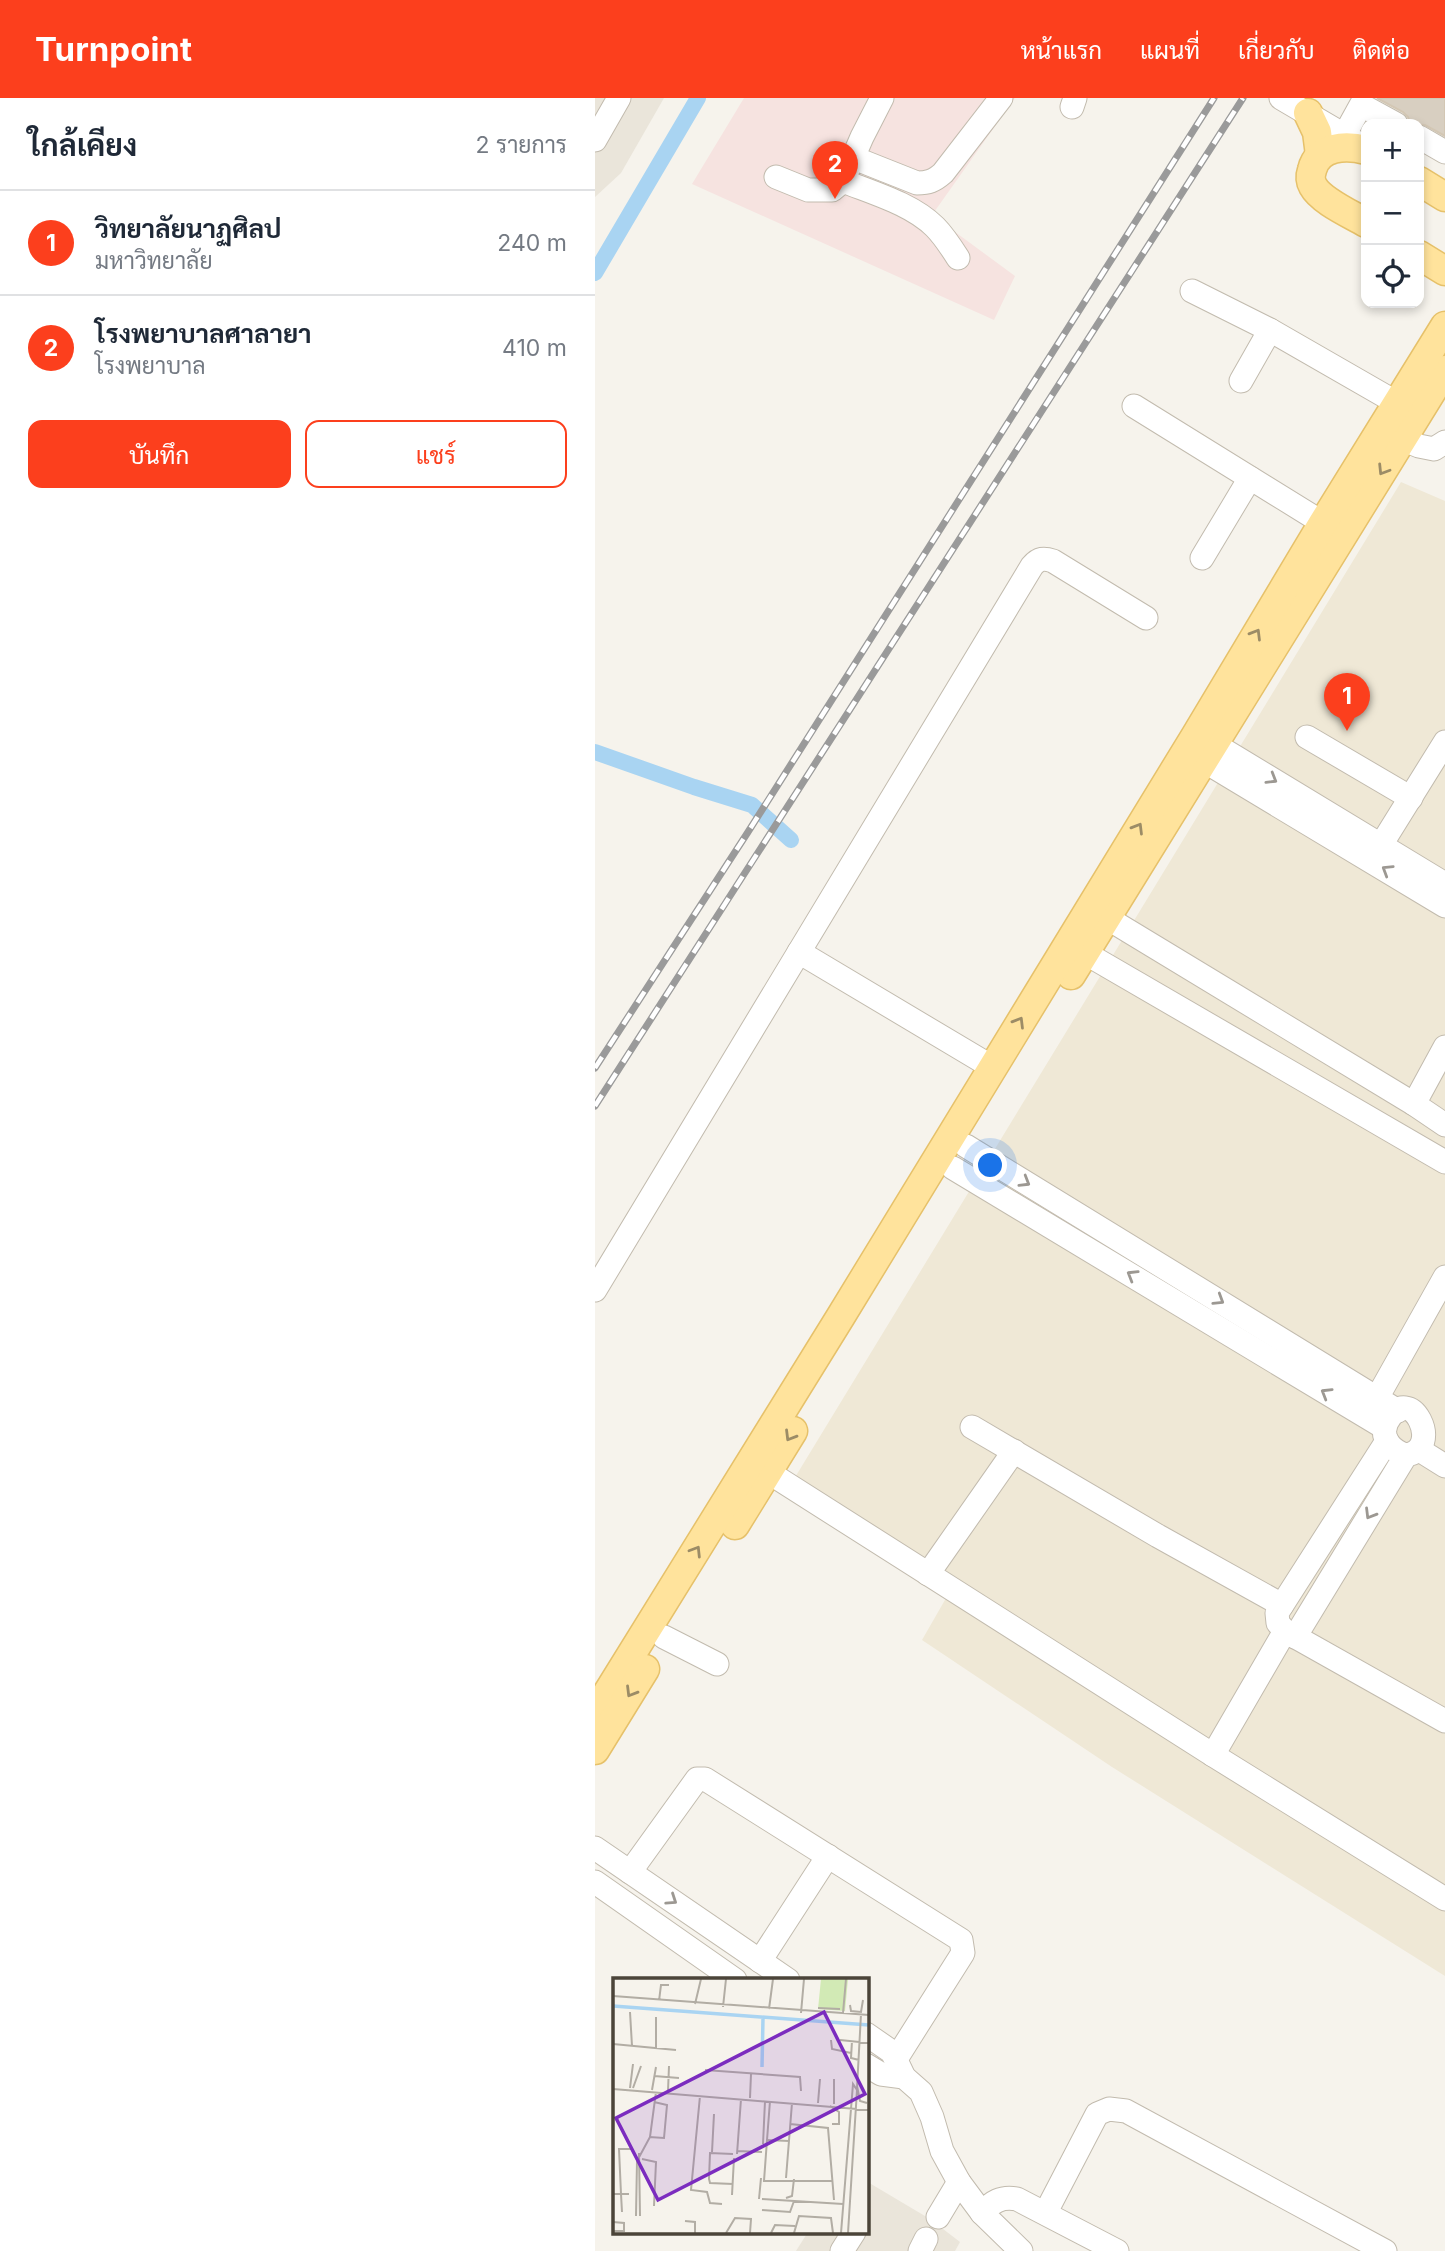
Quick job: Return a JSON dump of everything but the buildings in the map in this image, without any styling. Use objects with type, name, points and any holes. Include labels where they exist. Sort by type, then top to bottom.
[{"type":"main road","points":[[1308,113],[1317,132],[1320,155],[1311,171],[1310,180],[1321,196],[1361,220]]},
{"type":"main road","points":[[1320,155],[1359,144]]},
{"type":"main road","points":[[1421,182],[1445,197]]},
{"type":"main road","points":[[1424,258],[1445,271]]},
{"type":"main road","points":[[595,1713],[841,1316],[1107,918],[1209,743],[1322,523],[1445,326]]},
{"type":"main road","points":[[595,1750],[768,1472],[951,1152],[992,1066],[1209,743],[1445,370]]},
{"type":"street","points":[[595,140],[619,98]]},
{"type":"street","points":[[776,177],[808,190],[832,190],[843,181],[882,98]]},
{"type":"street","points":[[854,158],[917,183],[935,180],[1001,98]]},
{"type":"street","points":[[1281,98],[1359,144]]},
{"type":"street","points":[[1355,101],[1359,144]]},
{"type":"street","points":[[1355,101],[1386,119]]},
{"type":"street","points":[[1424,140],[1445,152]]},
{"type":"street","points":[[843,181],[906,208],[933,224],[958,258]]},
{"type":"street","points":[[906,208],[917,183]]},
{"type":"street","points":[[1192,291],[1270,330],[1397,403]]},
{"type":"street","points":[[1241,381],[1270,330]]},
{"type":"street","points":[[1134,406],[1322,523]]},
{"type":"street","points":[[1402,439],[1434,449],[1445,442]]},
{"type":"street","points":[[1202,558],[1250,478]]},
{"type":"street","points":[[595,1290],[1037,560],[1043,558],[1053,561],[1146,618]]},
{"type":"street","points":[[1307,737],[1411,797]]},
{"type":"street","points":[[1381,845],[1445,742]]},
{"type":"street","points":[[1209,743],[1445,884]]},
{"type":"street","points":[[1209,743],[1445,906]]},
{"type":"street","points":[[1107,918],[1445,1125]]},
{"type":"street","points":[[799,953],[992,1066]]},
{"type":"street","points":[[1085,953],[1445,1162]]},
{"type":"street","points":[[1414,1104],[1445,1047]]},
{"type":"street","points":[[951,1152],[1377,1398],[1390,1426],[1392,1449],[1426,1449],[1445,1466]]},
{"type":"street","points":[[951,1152],[1390,1426]]},
{"type":"street","points":[[1377,1398],[1445,1277]]},
{"type":"street","points":[[1213,1755],[1390,1426],[1406,1409],[1421,1412],[1430,1424],[1426,1449],[1285,1622]]},
{"type":"street","points":[[972,1427],[1445,1721]]},
{"type":"street","points":[[928,1574],[1014,1451]]},
{"type":"street","points":[[768,1472],[1445,1899]]},
{"type":"street","points":[[664,1637],[716,1664]]},
{"type":"street","points":[[630,1872],[697,1779],[705,1779],[961,1940],[963,1952],[900,2068],[881,2074],[868,2066]]},
{"type":"street","points":[[595,1848],[784,1978]]},
{"type":"street","points":[[760,1961],[828,1856]]},
{"type":"street","points":[[595,1882],[732,1978]]},
{"type":"street","points":[[868,2035],[893,2052],[900,2068],[921,2092],[942,2151],[958,2182],[982,2213],[1021,2251]]},
{"type":"street","points":[[1046,2212],[1097,2114],[1109,2109],[1126,2111],[1385,2251]]},
{"type":"street","points":[[938,2217],[958,2182]]},
{"type":"street","points":[[982,2213],[994,2202],[1006,2197],[1017,2199],[1117,2251]]},
{"type":"street","points":[[842,2251],[853,2234]]},
{"type":"shaded area","points":[[595,98],[664,98],[621,173],[595,197]]},
{"type":"shaded area","points":[[744,98],[1015,98],[932,215],[1015,276],[994,320],[692,184]]},
{"type":"shaded area","points":[[1401,482],[1445,501],[1445,1976],[1112,1767],[922,1640],[957,1579],[794,1479]]},
{"type":"shaded area","points":[[868,2182],[930,2219],[960,2242],[955,2251],[796,2251],[807,2234],[868,2234]]},
{"type":"waterway","points":[[595,273],[698,98]]},
{"type":"waterway","points":[[595,752],[752,805],[791,840]]},
{"type":"railway","points":[[595,1068],[1214,98]]},
{"type":"railway","points":[[595,1106],[1243,98]]},
{"type":"place","name":"โรงพยาบาลศาลายา","points":[[835,199]]},
{"type":"place","name":"วิทยาลัยนาฏศิลป","points":[[1347,731]]}]
